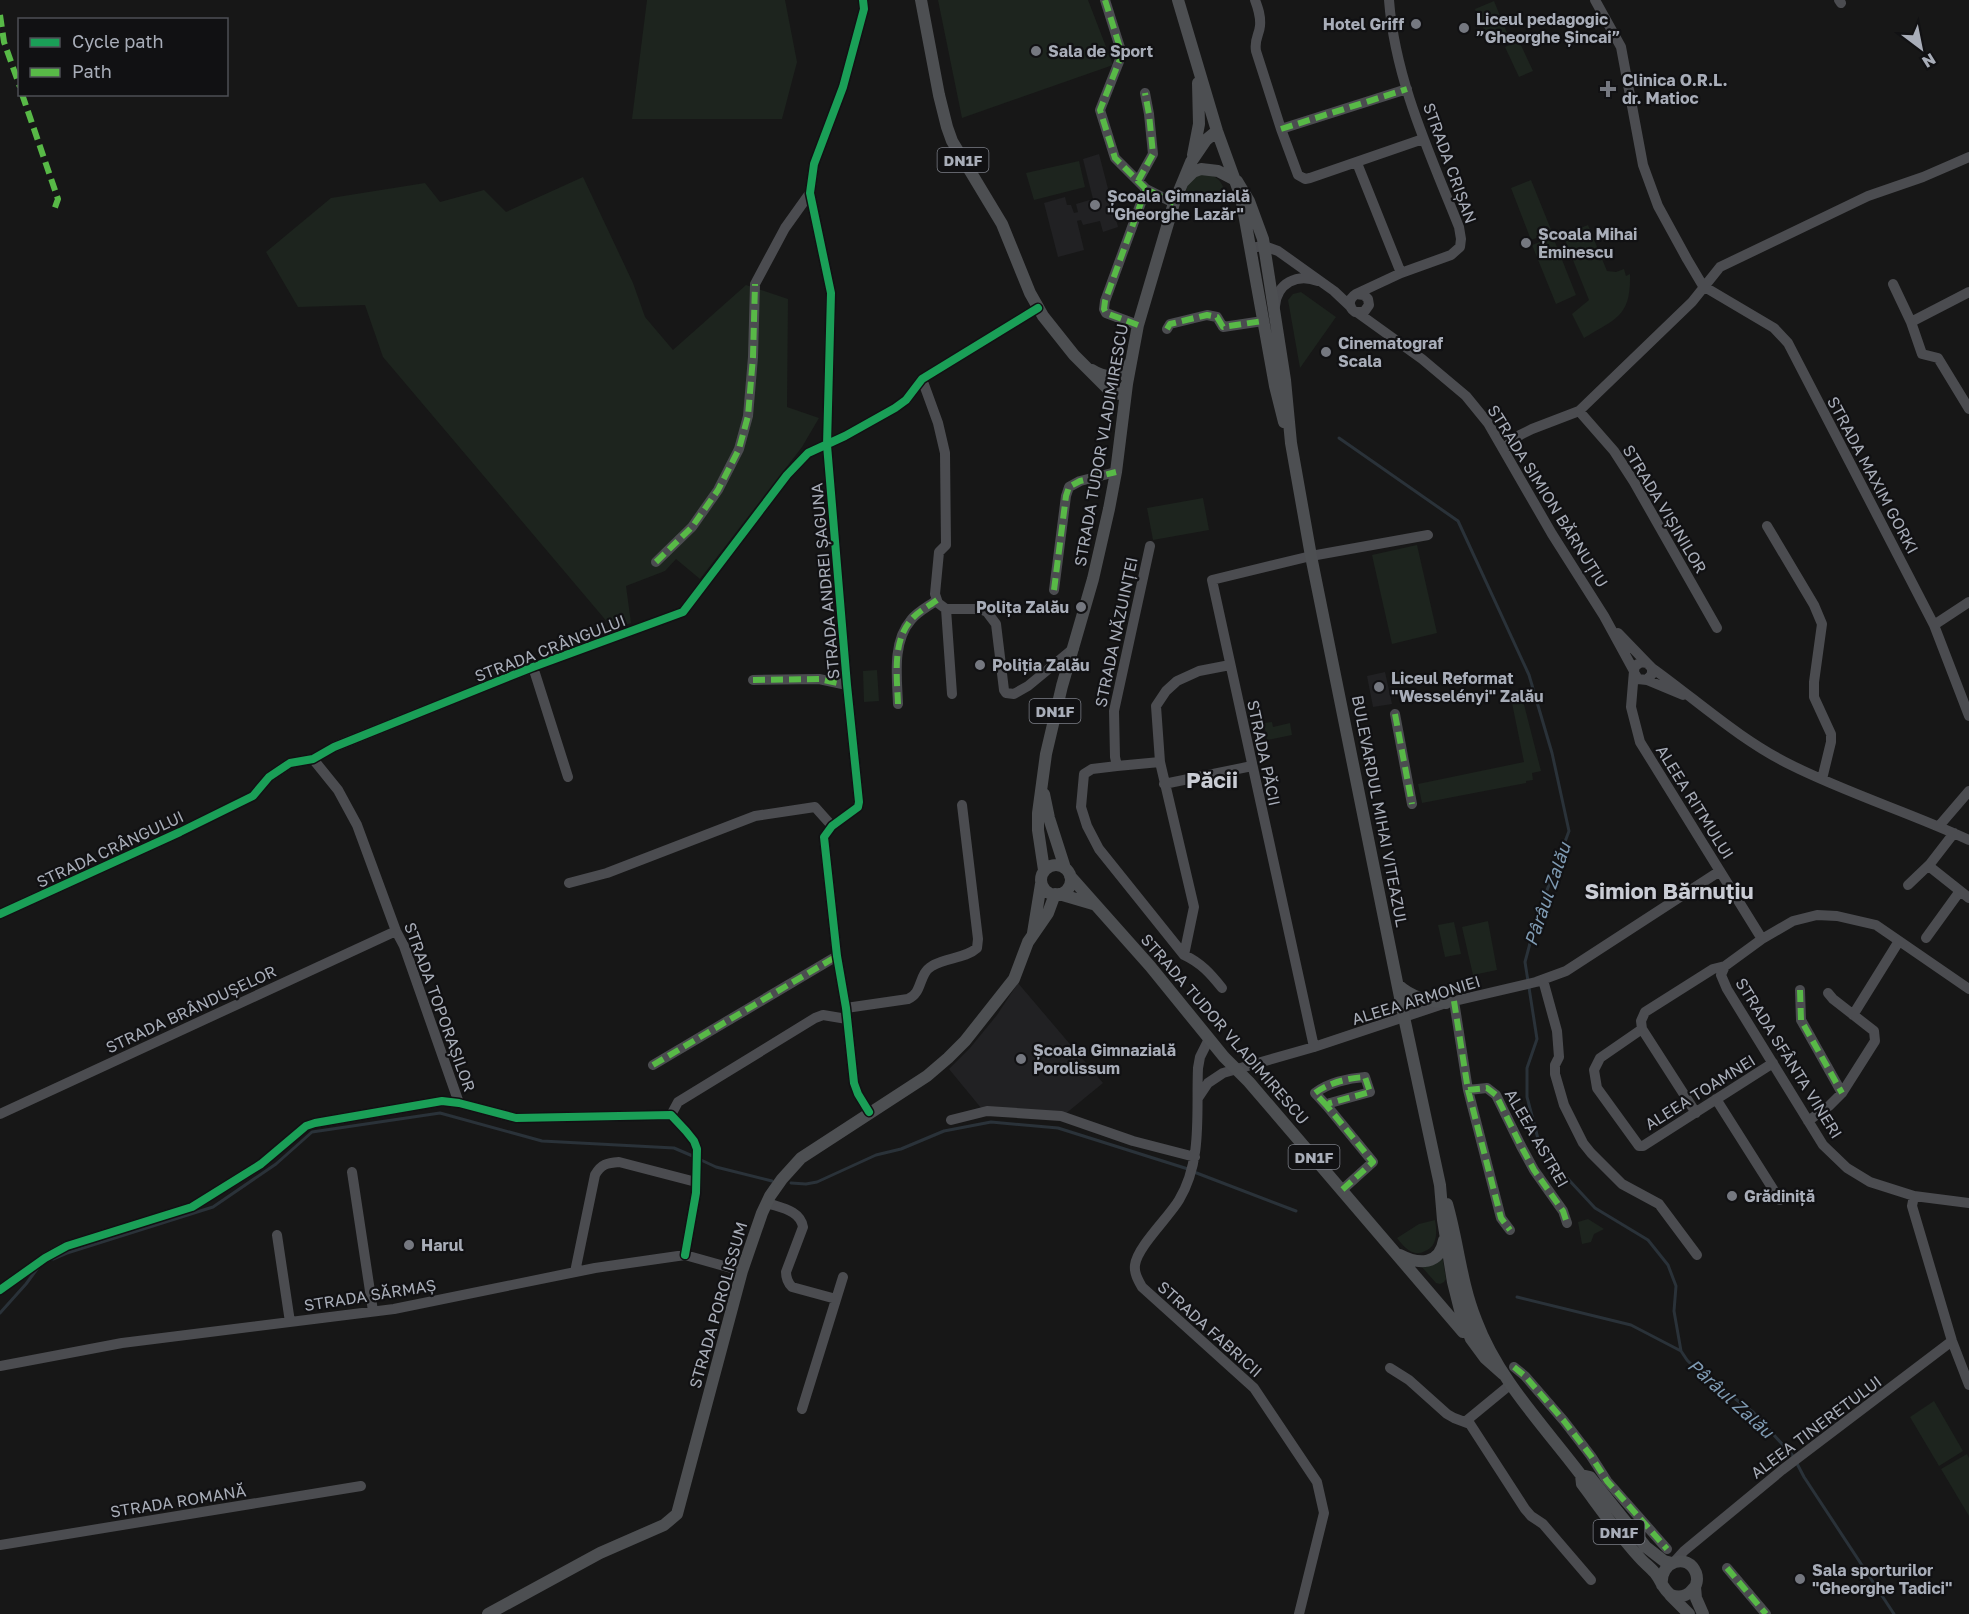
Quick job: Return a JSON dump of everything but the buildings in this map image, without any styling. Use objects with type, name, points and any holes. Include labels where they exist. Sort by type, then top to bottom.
[{"type":"main road","name":"DN1F","points":[[921,0],[947,127],[966,165],[1002,224],[1038,308],[1056,333],[1117,401],[1121,410],[1122,423]]},
{"type":"main road","name":"BULEVARDUL MIHAI VITEAZUL","points":[[1178,0],[1217,131],[1237,181],[1278,401],[1291,443]]},
{"type":"main road","points":[[1191,162],[1199,124],[1198,82],[1194,55]]},
{"type":"main road","name":"STRADA TUDOR VLADIMIRESCU","points":[[1044,870],[1038,830],[1043,776],[1055,712],[1098,559],[1116,472],[1127,384],[1138,325],[1174,203],[1191,162],[1206,140],[1217,131]]},
{"type":"main road","points":[[1183,182],[1193,172],[1201,169],[1218,171],[1237,181]]},
{"type":"main road","name":"BULEVARDUL MIHAI VITEAZUL","points":[[1237,181],[1249,201],[1264,246],[1286,390],[1291,443],[1311,556],[1440,1185],[1456,1303],[1475,1347],[1509,1375]]},
{"type":"main road","points":[[1082,363],[1096,373],[1112,376],[1122,372],[1131,362]]},
{"type":"main road","points":[[1103,384],[1118,394],[1127,384]]},
{"type":"main road","name":"STRADA TUDOR VLADIMIRESCU","points":[[1043,776],[1049,818],[1067,872],[1150,966],[1209,1040],[1425,1286],[1475,1347]]},
{"type":"main road","points":[[1044,870],[1056,865],[1067,872],[1070,880],[1067,889],[1057,894]]},
{"type":"main road","name":"DN1F","points":[[1041,884],[1044,870]]},
{"type":"main road","points":[[1041,884],[1046,891],[1094,904]]},
{"type":"main road","name":"STRADA POROLISSUM","points":[[1033,934],[1041,884]]},
{"type":"main road","name":"STRADA POROLISSUM","points":[[488,1614],[600,1553],[664,1525],[677,1514],[742,1271],[767,1203],[782,1179],[801,1158],[927,1076],[965,1041],[1014,979],[1033,934],[1048,913],[1057,894]]},
{"type":"main road","points":[[1398,985],[1416,998],[1450,1002]]},
{"type":"main road","name":"BULEVARDUL MIHAI VITEAZUL","points":[[1440,1185],[1452,1219],[1467,1290],[1477,1324],[1509,1375],[1581,1475],[1582,1484],[1639,1558],[1654,1572],[1689,1614]]},
{"type":"main road","points":[[1396,1253],[1412,1261],[1420,1262],[1434,1258],[1440,1253],[1444,1244],[1445,1233]]},
{"type":"main road","name":"STRADA TUDOR VLADIMIRESCU","points":[[1425,1286],[1441,1298],[1456,1303],[1477,1324]]},
{"type":"main road","points":[[1456,1303],[1465,1298],[1467,1290]]},
{"type":"main road","name":"BULEVARDUL MIHAI VITEAZUL","points":[[1581,1475],[1590,1478],[1646,1547],[1664,1561],[1673,1562]]},
{"type":"main road","name":"DN1F","points":[[1673,1562],[1685,1562],[1690,1565]]},
{"type":"main road","points":[[1673,1562],[1663,1572],[1666,1589],[1675,1596],[1687,1595],[1695,1587]]},
{"type":"main road","points":[[1690,1565],[1696,1575],[1696,1598],[1703,1614]]},
{"type":"street","name":"STRADA ANDREI ȘAGUNA","points":[[832,826],[858,807],[859,802],[827,445],[831,293],[810,193],[814,164],[843,87],[864,9],[863,0]]},
{"type":"street","points":[[1105,0],[1122,54],[1100,110],[1115,158],[1142,185],[1174,203]]},
{"type":"street","points":[[1255,0],[1260,12],[1260,27],[1255,42],[1256,51],[1298,175],[1305,179],[1423,139]]},
{"type":"street","name":"STRADA CRIȘAN","points":[[1354,295],[1401,273],[1451,255],[1460,247],[1461,239],[1459,227],[1423,139],[1407,89],[1391,28],[1389,0]]},
{"type":"street","points":[[1595,0],[1622,47],[1643,165],[1658,206],[1703,286]]},
{"type":"street","points":[[1281,129],[1407,89]]},
{"type":"street","points":[[1138,325],[1106,313],[1104,309],[1153,154],[1152,132],[1145,93]]},
{"type":"street","points":[[1504,448],[1532,429],[1579,411],[1692,302],[1720,267],[1868,196],[1923,177],[1969,157]]},
{"type":"street","points":[[1357,163],[1401,273]]},
{"type":"street","points":[[656,562],[692,527],[718,490],[739,449],[748,416],[753,357],[755,284],[785,228],[810,193]]},
{"type":"street","points":[[1250,248],[1264,246]]},
{"type":"street","name":"STRADA SIMION BĂRNUȚIU","points":[[1264,246],[1278,251],[1361,308],[1376,324],[1466,396],[1488,423],[1504,448],[1552,534],[1640,676],[1691,699]]},
{"type":"street","points":[[1275,311],[1276,298],[1282,285],[1302,278],[1321,282]]},
{"type":"street","points":[[1354,295],[1350,301],[1361,308],[1377,284]]},
{"type":"street","points":[[1893,284],[1911,322],[1922,354],[1938,358],[1969,409]]},
{"type":"street","name":"STRADA MAXIM GORKI","points":[[1703,286],[1774,328],[1788,343],[1934,625],[1969,716]]},
{"type":"street","name":"STRADA SIMION BĂRNUȚIU","points":[[1334,291],[1365,295],[1368,299],[1361,308]]},
{"type":"street","points":[[1911,322],[1969,292]]},
{"type":"street","name":"STRADA CRÂNGULUI","points":[[0,914],[253,796],[269,777],[290,764],[313,759],[334,747],[533,667],[683,612],[787,475],[808,453],[895,408],[906,400],[922,379],[1038,308]]},
{"type":"street","points":[[1167,329],[1170,324],[1207,315],[1217,317],[1223,327],[1263,321]]},
{"type":"street","points":[[922,379],[938,423],[945,453],[946,545],[939,552],[935,594],[937,600],[946,609],[980,609],[987,612],[996,624],[1006,693],[1014,694],[1028,687],[1074,648]]},
{"type":"street","name":"STRADA VIȘINILOR","points":[[1579,411],[1614,451],[1634,482],[1717,628]]},
{"type":"street","points":[[1054,590],[1069,487],[1080,481],[1116,472]]},
{"type":"street","points":[[1767,526],[1814,604],[1822,624],[1814,697],[1831,734],[1822,779]]},
{"type":"street","name":"STRADA PĂCII","points":[[1314,1047],[1212,580],[1311,556],[1428,535]]},
{"type":"street","name":"STRADA NĂZUINȚEI","points":[[1117,766],[1114,711],[1150,546]]},
{"type":"street","points":[[898,704],[897,667],[902,633],[912,619],[937,600]]},
{"type":"street","points":[[1934,625],[1969,602]]},
{"type":"street","points":[[946,609],[952,694]]},
{"type":"street","name":"STRADA SIMION BĂRNUȚIU","points":[[1606,620],[1650,665],[1691,699],[1762,748],[1822,779],[1969,840]]},
{"type":"street","points":[[1638,664],[1650,665],[1652,674],[1640,676],[1638,664]]},
{"type":"street","points":[[1184,955],[1194,907],[1164,784],[1156,706],[1166,691],[1177,681],[1199,671],[1230,665]]},
{"type":"street","points":[[533,667],[568,777]]},
{"type":"street","name":"ALEEA RITMULUI","points":[[1640,676],[1631,693],[1631,707],[1644,750],[1762,939]]},
{"type":"street","points":[[753,680],[819,679],[847,685]]},
{"type":"street","points":[[1395,714],[1412,804]]},
{"type":"street","name":"STRADA TOPORAȘILOR","points":[[313,759],[338,790],[357,825],[396,931],[404,946],[459,1103],[516,1118],[671,1115]]},
{"type":"street","points":[[1160,762],[1092,769],[1084,774],[1081,807],[1087,826],[1099,849],[1184,955],[1208,970],[1222,988]]},
{"type":"street","points":[[1164,784],[1252,766]]},
{"type":"street","points":[[1939,826],[1969,791]]},
{"type":"street","points":[[685,1255],[696,1193],[697,1149],[687,1131],[671,1115],[678,1102],[815,1018],[847,1013],[914,996],[918,993],[924,972],[933,965],[972,952],[977,948],[978,939],[962,805]]},
{"type":"street","points":[[569,883],[607,873],[755,816],[815,807],[832,826],[824,837],[837,957],[847,1013],[854,1083],[869,1112]]},
{"type":"street","points":[[1908,885],[1930,864],[1954,833]]},
{"type":"street","points":[[1926,938],[1965,895],[1932,870],[1930,864]]},
{"type":"street","name":"ALEEA ARMONIEI","points":[[1236,1069],[1314,1047],[1450,1002],[1539,981],[1566,971],[1720,871]]},
{"type":"street","name":"STRADA SFÂNTA VINERI","points":[[1969,990],[1876,925],[1837,916],[1817,915],[1793,921],[1762,939],[1725,966],[1721,975],[1727,989],[1823,1145],[1847,1168],[1870,1182],[1893,1190],[1914,1196],[1969,1204]]},
{"type":"street","name":"STRADA BRÂNDUȘELOR","points":[[0,1114],[396,931]]},
{"type":"street","points":[[1853,1015],[1899,941]]},
{"type":"street","points":[[653,1065],[837,957]]},
{"type":"street","points":[[1696,1113],[1642,1029],[1641,1021],[1646,1012],[1713,969],[1725,966]]},
{"type":"street","points":[[1539,981],[1557,1031],[1559,1057],[1555,1065],[1564,1105],[1583,1143],[1622,1184],[1659,1204],[1697,1255]]},
{"type":"street","points":[[1800,990],[1801,1020],[1842,1093]]},
{"type":"street","points":[[1808,1121],[1842,1093],[1875,1041],[1874,1031],[1828,993]]},
{"type":"street","points":[[1450,1002],[1468,1090],[1501,1218],[1510,1230]]},
{"type":"street","name":"ALEEA TOAMNEI","points":[[1642,1029],[1600,1058],[1594,1070],[1598,1088],[1637,1145],[1643,1146],[1773,1063]]},
{"type":"street","name":"STRADA FABRICII","points":[[1209,1040],[1200,1057],[1194,1161],[1189,1180],[1179,1200],[1141,1251],[1135,1264],[1135,1273],[1142,1287],[1254,1388],[1317,1482],[1324,1513],[1299,1614]]},
{"type":"street","points":[[1197,1099],[1202,1090],[1215,1077],[1236,1069]]},
{"type":"street","points":[[1327,1106],[1330,1103],[1370,1092],[1365,1077],[1322,1088],[1315,1093],[1373,1162],[1342,1190]]},
{"type":"street","name":"ALEEA ASTREI","points":[[1468,1090],[1487,1088],[1496,1095],[1525,1154],[1563,1211],[1567,1223]]},
{"type":"street","points":[[1716,1100],[1780,1200]]},
{"type":"street","points":[[0,1290],[45,1258],[68,1246],[192,1207],[261,1164],[306,1126],[442,1101],[459,1103]]},
{"type":"street","points":[[951,1120],[987,1111],[1061,1116],[1194,1161]]},
{"type":"street","points":[[575,1272],[595,1175],[600,1167],[607,1162],[619,1162],[696,1182]]},
{"type":"street","points":[[352,1172],[373,1311]]},
{"type":"street","points":[[1914,1196],[1912,1206],[1952,1341],[1969,1385]]},
{"type":"street","points":[[767,1203],[797,1214],[802,1223],[803,1227],[786,1272],[786,1279],[792,1287],[836,1299]]},
{"type":"street","points":[[277,1235],[290,1322]]},
{"type":"street","name":"STRADA SĂRMAȘ","points":[[0,1366],[122,1343],[373,1311],[575,1272],[685,1255],[742,1271]]},
{"type":"street","points":[[802,1409],[843,1277]]},
{"type":"street","name":"ALEEA TINERETULUI","points":[[1673,1562],[1782,1470],[1952,1341]]},
{"type":"street","points":[[1390,1368],[1409,1380],[1447,1414],[1470,1424],[1525,1509],[1543,1524],[1590,1580]]},
{"type":"street","points":[[1466,1421],[1509,1375],[1525,1376],[1591,1456],[1607,1481],[1667,1549]]},
{"type":"street","name":"STRADA ROMANĂ","points":[[0,1545],[361,1486]]},
{"type":"street","name":"ALEEA TINERETULUI","points":[[1690,1565],[1689,1553],[1700,1538]]},
{"type":"street","points":[[1727,1568],[1766,1614]]},
{"type":"shaded area","points":[[647,0],[785,0],[797,62],[782,119],[632,119]]},
{"type":"shaded area","points":[[938,0],[1088,0],[1113,65],[962,118]]},
{"type":"shaded area","points":[[1494,1],[1507,33],[1489,41],[1475,9]]},
{"type":"shaded area","points":[[1519,41],[1533,71],[1519,77],[1505,47]]},
{"type":"shaded area","name":"Școala Gimnazială \"Gheorghe Lazăr\"","points":[[1099,154],[1118,227],[1103,232],[1100,221],[1083,225],[1081,220],[1077,221],[1084,250],[1058,257],[1044,203],[1065,197],[1067,205],[1071,205],[1074,213],[1078,212],[1076,204],[1093,199],[1083,159]]},
{"type":"shaded area","points":[[1079,161],[1085,187],[1034,200],[1026,173]]},
{"type":"shaded area","points":[[1205,172],[1221,183],[1228,203],[1184,203],[1189,183]]},
{"type":"shaded area","points":[[583,177],[633,283],[645,317],[673,350],[746,285],[788,299],[787,407],[819,418],[802,447],[700,579],[676,559],[665,571],[626,586],[631,623],[614,630],[383,357],[365,305],[298,307],[266,252],[331,198],[425,183],[440,202],[484,190],[506,212]]},
{"type":"shaded area","points":[[1531,180],[1552,232],[1531,240],[1511,188]]},
{"type":"shaded area","points":[[1588,225],[1607,271],[1616,272],[1624,269],[1626,276],[1630,274],[1630,288],[1628,299],[1619,315],[1584,338],[1572,314],[1589,300],[1563,235]]},
{"type":"shaded area","points":[[1553,237],[1576,295],[1556,304],[1532,245]]},
{"type":"shaded area","points":[[1301,292],[1336,317],[1300,368],[1288,300],[1293,294]]},
{"type":"shaded area","points":[[1203,498],[1209,530],[1153,540],[1147,508]]},
{"type":"shaded area","points":[[1417,545],[1437,633],[1392,644],[1372,555]]},
{"type":"shaded area","points":[[877,670],[879,701],[864,702],[863,671]]},
{"type":"shaded area","name":"Liceul Reformat \"Wesselényi\" Zalău","points":[[1385,672],[1392,704],[1373,707],[1367,676]]},
{"type":"shaded area","points":[[1520,689],[1541,771],[1532,773],[1533,780],[1526,781],[1526,783],[1422,803],[1418,784],[1524,762],[1510,693]]},
{"type":"shaded area","points":[[1272,722],[1273,727],[1290,723],[1292,735],[1267,740],[1264,723]]},
{"type":"shaded area","points":[[1488,921],[1497,970],[1473,975],[1462,927]]},
{"type":"shaded area","points":[[1454,922],[1461,954],[1445,957],[1438,925]]},
{"type":"shaded area","name":"Școala Gimnazială Porolissum","points":[[1018,983],[1103,1083],[1064,1115],[986,1114],[949,1069],[997,1015]]},
{"type":"shaded area","points":[[1588,1219],[1604,1229],[1594,1234],[1591,1242],[1582,1244],[1578,1222]]},
{"type":"shaded area","points":[[1435,1220],[1436,1233],[1433,1245],[1421,1253],[1406,1248],[1397,1238],[1419,1224]]},
{"type":"shaded area","points":[[1442,1255],[1446,1279],[1440,1284],[1436,1283],[1421,1266]]},
{"type":"shaded area","points":[[1934,1401],[1963,1451],[1939,1466],[1910,1417]]},
{"type":"shaded area","points":[[1967,1454],[1969,1458],[1969,1516],[1941,1469]]},
{"type":"waterway","name":"Pârâul Zalău","points":[[1339,438],[1458,521],[1529,675],[1552,753],[1569,831],[1537,917],[1525,962],[1537,1039],[1527,1068],[1527,1097],[1541,1150],[1595,1208],[1648,1240],[1668,1265],[1676,1286],[1674,1311],[1681,1351],[1699,1372],[1753,1412],[1793,1456],[1804,1477],[1894,1614]]},
{"type":"waterway","points":[[53,1259],[213,1207],[276,1164],[312,1132],[440,1113],[542,1141],[674,1148],[695,1157]]},
{"type":"waterway","points":[[791,1183],[817,1182],[876,1155],[901,1149],[944,1131],[991,1122],[1058,1128],[1188,1169]]},
{"type":"waterway","points":[[701,1160],[716,1167],[772,1181]]},
{"type":"waterway","points":[[1194,1172],[1296,1211]]},
{"type":"waterway","points":[[0,1313],[37,1269]]},
{"type":"waterway","points":[[1517,1297],[1631,1325],[1681,1351]]},
{"type":"marked path","points":[[1105,0],[1122,54],[1100,110],[1115,158],[1146,189],[1174,203]]},
{"type":"marked path","points":[[0,15],[4,42],[18,81]]},
{"type":"marked path","points":[[1281,129],[1407,89]]},
{"type":"marked path","points":[[1138,181],[1153,154],[1145,93]]},
{"type":"marked path","points":[[23,96],[58,199],[53,213]]},
{"type":"marked path","points":[[1138,325],[1106,313],[1104,309],[1146,189]]},
{"type":"marked path","points":[[656,562],[692,527],[718,490],[739,449],[748,416],[753,357],[755,284]]},
{"type":"marked path","points":[[1167,329],[1170,324],[1207,315],[1217,317],[1223,327],[1263,321]]},
{"type":"marked path","points":[[1054,590],[1069,487],[1080,481],[1116,472]]},
{"type":"marked path","points":[[898,704],[897,660],[901,639],[914,617],[937,600]]},
{"type":"marked path","points":[[753,680],[819,679],[847,685]]},
{"type":"marked path","points":[[1395,714],[1412,804]]},
{"type":"marked path","points":[[653,1065],[837,956]]},
{"type":"marked path","points":[[1800,990],[1801,1020],[1842,1093]]},
{"type":"marked path","points":[[1454,1001],[1468,1090],[1501,1218],[1510,1230]]},
{"type":"marked path","points":[[1327,1106],[1315,1093],[1338,1082],[1365,1077],[1370,1092],[1330,1103],[1327,1106],[1373,1162],[1342,1190]]},
{"type":"marked path","points":[[1468,1090],[1487,1088],[1496,1095],[1534,1170],[1563,1211],[1567,1223]]},
{"type":"marked path","points":[[1514,1367],[1525,1376],[1564,1421],[1607,1481],[1667,1549]]},
{"type":"marked path","points":[[1727,1568],[1766,1614]]},
{"type":"cycle path","points":[[863,0],[864,9],[843,87],[814,164],[810,193],[831,293],[827,445],[859,802],[858,807],[832,826],[824,837],[854,1083],[869,1112]]},
{"type":"cycle path","points":[[0,914],[253,796],[269,777],[290,763],[313,759],[334,747],[533,667],[683,612],[787,475],[808,453],[845,436],[895,408],[906,400],[922,379],[1038,308]]},
{"type":"cycle path","points":[[0,1290],[45,1258],[67,1246],[192,1207],[261,1164],[306,1126],[442,1101],[459,1103],[516,1118],[671,1115],[694,1141],[697,1149],[696,1193],[685,1255]]},
{"type":"place","name":"Hotel Griff","points":[[1416,24]]},
{"type":"place","name":"Liceul pedagogic ”Gheorghe Șincai”","points":[[1464,28]]},
{"type":"place","name":"Sala de Sport","points":[[1036,51]]},
{"type":"place","name":"Clinica O.R.L. dr. Matioc","points":[[1608,89]]},
{"type":"place","name":"Școala Gimnazială \"Gheorghe Lazăr\"","points":[[1095,205]]},
{"type":"place","name":"Școala Mihai Eminescu","points":[[1526,243]]},
{"type":"place","name":"Cinematograf Scala","points":[[1326,352]]},
{"type":"place","name":"Polița Zalău","points":[[1081,607]]},
{"type":"place","name":"Poliția Zalău","points":[[980,665]]},
{"type":"place","name":"Liceul Reformat \"Wesselényi\" Zalău","points":[[1379,687]]},
{"type":"place","name":"Școala Gimnazială Porolissum","points":[[1021,1059]]},
{"type":"place","name":"Grădiniță","points":[[1732,1196]]},
{"type":"place","name":"Harul","points":[[409,1245]]},
{"type":"place","name":"Sala sporturilor \"Gheorghe Tadici\"","points":[[1800,1579]]},
{"type":"district","name":"Păcii","points":[[1212,779]]},
{"type":"district","name":"Simion Bărnuțiu","points":[[1669,890]]}]
